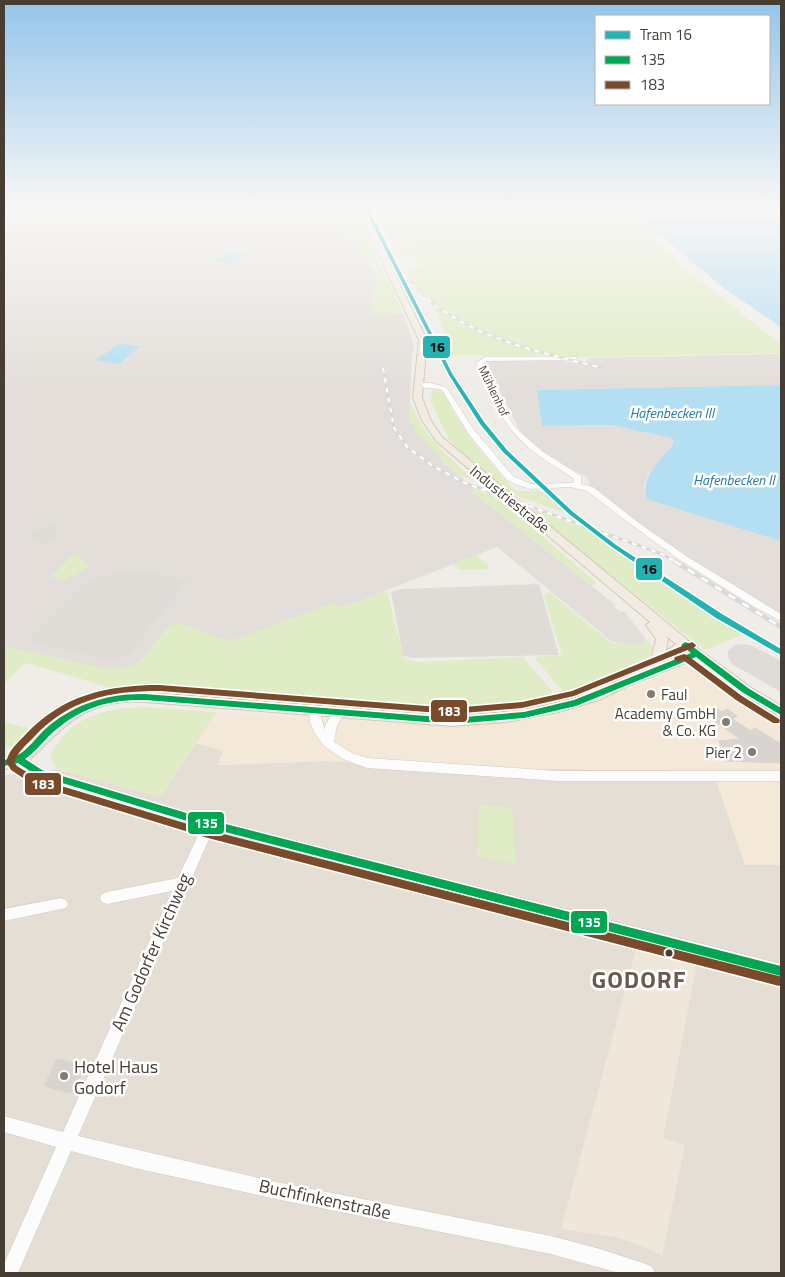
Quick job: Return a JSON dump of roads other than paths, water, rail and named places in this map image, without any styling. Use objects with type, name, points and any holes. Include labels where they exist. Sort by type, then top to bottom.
[{"type":"main road","name":"Industriestraße","points":[[388,268],[423,340],[424,349],[418,385],[421,410],[439,439],[684,645],[745,690],[781,712]]},
{"type":"main road","points":[[633,602],[661,635],[662,644],[657,660]]},
{"type":"main road","points":[[624,683],[657,660],[684,645]]},
{"type":"main road","points":[[4,763],[20,760],[50,730],[69,716],[105,699],[122,697],[159,698],[452,721],[490,720],[529,715],[569,705],[597,696],[696,654]]},
{"type":"street","name":"Mühlenhof","points":[[574,358],[486,359],[479,363],[510,424],[530,447],[574,475],[578,478],[577,483],[590,490],[666,547],[741,596],[781,618]]},
{"type":"street","points":[[418,385],[436,386],[445,389],[471,431],[510,478],[521,485],[540,488],[577,483]]},
{"type":"street","points":[[314,710],[316,726],[328,743],[340,754],[366,763],[558,776],[781,776]]},
{"type":"street","points":[[328,743],[331,726],[338,713]]},
{"type":"street","points":[[20,760],[39,774],[210,824],[781,971]]},
{"type":"street","name":"Am Godorfer Kirchweg","points":[[9,1273],[210,824]]},
{"type":"street","points":[[107,898],[182,883]]},
{"type":"street","points":[[4,915],[61,904]]},
{"type":"street","name":"Buchfinkenstraße","points":[[4,1124],[68,1143],[298,1194],[551,1245],[646,1273]]},
{"type":"water","points":[[699,268],[781,268],[781,327],[725,289]]},
{"type":"water","points":[[119,344],[140,346],[119,364],[96,360]]},
{"type":"water","points":[[781,385],[781,541],[646,499],[645,490],[649,475],[657,462],[674,443],[672,438],[611,425],[542,426],[537,390]]},
{"type":"railway","points":[[409,278],[427,299]]},
{"type":"railway","points":[[427,299],[467,325],[488,335],[533,350],[602,368]]},
{"type":"railway","points":[[383,368],[394,428],[408,448],[433,466],[465,483],[662,554],[676,562]]},
{"type":"railway","points":[[674,561],[781,627]]},
{"type":"tram line","name":"16","points":[[396,268],[451,375],[482,423],[505,451],[571,513],[614,546],[719,616],[781,652]]},
{"type":"place","name":"Faul","points":[[651,694]]},
{"type":"place","name":"Academy GmbH & Co. KG","points":[[726,722]]},
{"type":"place","name":"Pier 2","points":[[752,752]]},
{"type":"place","name":"Hotel Haus Godorf","points":[[64,1076]]},
{"type":"district","name":"GODORF","points":[[639,979]]},
{"type":"water label","name":"Hafenbecken III","points":[[672,412]]},
{"type":"water label","name":"Hafenbecken II","points":[[734,479]]}]
